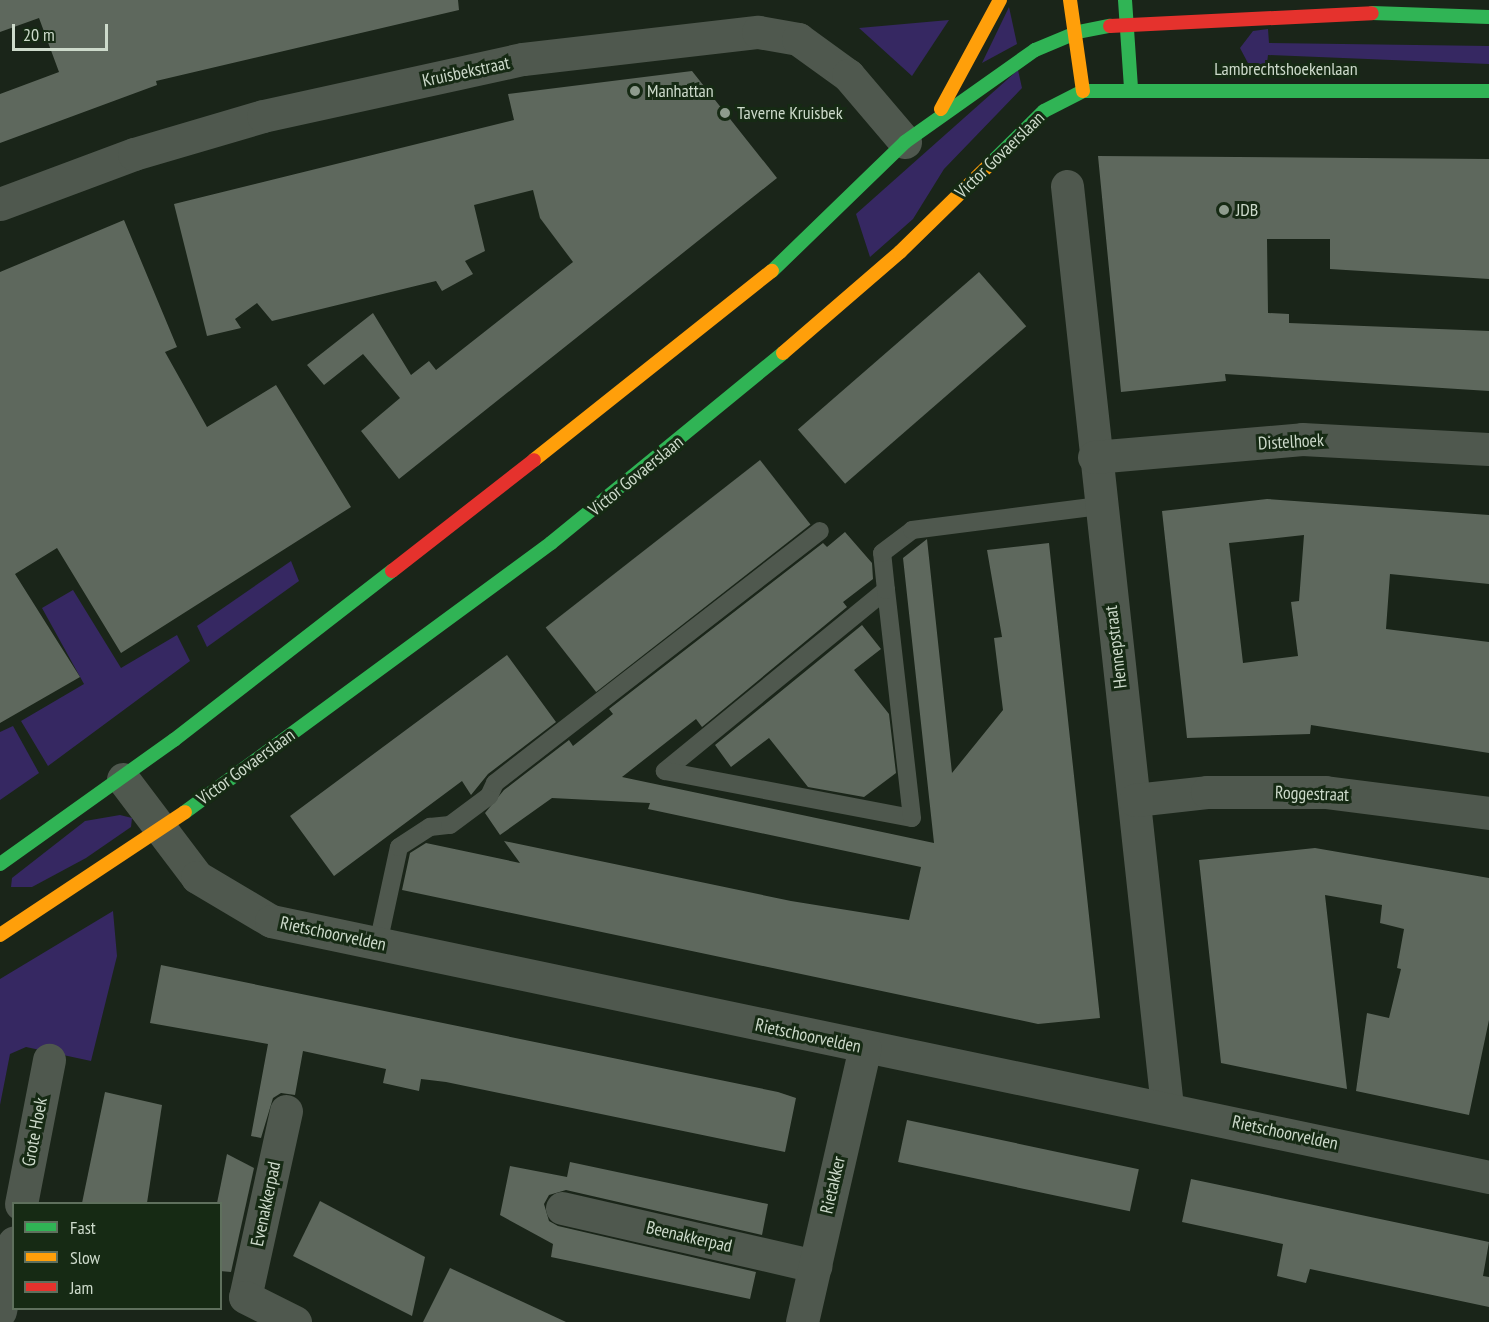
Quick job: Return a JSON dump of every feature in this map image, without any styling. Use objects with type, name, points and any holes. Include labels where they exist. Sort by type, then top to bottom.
[{"type":"street","points":[[937,116],[1000,0]]},
{"type":"street","points":[[1070,0],[1078,32],[1083,91]]},
{"type":"street","points":[[1125,0],[1131,87]]},
{"type":"street","points":[[0,864],[123,779],[750,292],[905,142],[937,116],[1035,50],[1078,32],[1127,23],[1327,12],[1489,17]]},
{"type":"street","name":"Kruisbekstraat","points":[[0,204],[134,153],[263,116],[523,59],[758,32],[798,39],[848,75],[905,142]]},
{"type":"street","name":"Lambrechtshoekenlaan","points":[[1083,91],[1131,87],[1489,91]]},
{"type":"street","name":"Victor Govaerslaan","points":[[0,935],[162,830],[551,543],[663,454],[900,252],[1044,111],[1083,91]]},
{"type":"street","name":"Hennepstraat","points":[[1067,186],[1099,506],[1135,800],[1167,1107]]},
{"type":"street","name":"Distelhoek","points":[[1094,457],[1302,439],[1489,448]]},
{"type":"street","points":[[123,779],[162,830]]},
{"type":"street","name":"Roggestraat","points":[[1135,800],[1206,792],[1325,792],[1489,813]]},
{"type":"street","name":"Rietschoorvelden","points":[[162,830],[197,877],[271,921],[865,1048],[1167,1107],[1489,1177]]},
{"type":"street","name":"Rietakker","points":[[802,1322],[865,1048]]},
{"type":"street","name":"Grote Hoek","points":[[21,1202],[49,1060]]},
{"type":"street","name":"Evenakkerpad","points":[[286,1111],[245,1297],[295,1322]]},
{"type":"street","name":"Beenakkerpad","points":[[562,1208],[815,1266]]},
{"type":"street","points":[[0,1311],[12,1252]]},
{"type":"lane","points":[[886,590],[665,771],[912,819],[882,554],[912,530],[1099,506]]},
{"type":"lane","points":[[378,944],[399,847],[430,827],[450,825],[489,796],[495,783],[819,531]]},
{"type":"shaded area","points":[[1009,7],[1017,44],[982,63]]},
{"type":"shaded area","points":[[949,20],[912,76],[859,28]]},
{"type":"shaded area","points":[[1268,29],[1269,43],[1489,46],[1489,64],[1268,55],[1266,71],[1249,65],[1240,48],[1253,31]]},
{"type":"shaded area","points":[[1018,70],[1022,88],[944,169],[913,219],[870,257],[856,214]]},
{"type":"shaded area","points":[[291,561],[299,581],[207,647],[197,626]]},
{"type":"shaded area","points":[[73,590],[121,668],[177,635],[190,661],[48,766],[21,721],[84,684],[42,608]]},
{"type":"shaded area","points":[[13,726],[39,773],[0,800],[0,732]]},
{"type":"shaded area","points":[[120,815],[132,818],[131,827],[86,858],[32,887],[11,887],[12,878],[85,821]]},
{"type":"shaded area","points":[[113,911],[117,956],[91,1061],[26,1047],[10,1054],[0,1105],[0,979]]},
{"type":"building","points":[[0,0],[458,0],[459,10],[156,81],[157,85],[0,143],[0,94],[59,72],[39,18],[0,32]]},
{"type":"building","points":[[692,71],[777,178],[399,479],[361,431],[400,398],[363,354],[324,385],[307,365],[373,313],[411,375],[429,361],[436,370],[573,262],[540,218],[533,190],[474,205],[485,251],[465,261],[473,274],[442,291],[436,281],[272,321],[257,303],[235,319],[241,328],[207,336],[174,204],[514,120],[508,94]]},
{"type":"building","points":[[1098,156],[1489,159],[1489,279],[1330,269],[1330,239],[1267,239],[1268,313],[1289,314],[1289,323],[1489,331],[1489,391],[1225,374],[1226,381],[1121,392]]},
{"type":"building","points":[[124,220],[177,347],[165,352],[207,427],[276,385],[351,507],[121,653],[57,548],[15,574],[80,677],[0,723],[0,272]]},
{"type":"building","points":[[979,272],[1026,326],[845,484],[798,429]]},
{"type":"building","points":[[760,460],[810,525],[596,692],[546,627]]},
{"type":"building","points":[[1267,499],[1489,515],[1489,584],[1390,574],[1386,629],[1489,642],[1489,753],[1311,725],[1310,734],[1187,738],[1162,511]],"holes":[[[1304,535],[1299,601],[1291,602],[1298,656],[1243,663],[1229,543]]]},
{"type":"building","points":[[845,532],[872,563],[873,579],[843,602],[847,607],[702,727],[696,719],[622,777],[934,843],[903,558],[927,539],[952,773],[1003,710],[994,638],[1002,637],[987,550],[1049,543],[1100,1018],[1038,1024],[402,890],[410,853],[426,843],[520,863],[504,841],[791,901],[909,920],[921,867],[648,809],[650,803],[552,798],[500,835],[485,813],[504,790],[569,740],[573,746],[613,714],[609,709],[823,543],[827,547]]},
{"type":"building","points":[[862,625],[881,649],[854,670],[889,714],[896,773],[864,797],[808,787],[769,738],[731,767],[715,745]]},
{"type":"building","points":[[507,655],[556,722],[488,774],[471,795],[462,781],[334,876],[290,816]]},
{"type":"building","points":[[1315,848],[1489,878],[1489,1020],[1469,1115],[1356,1091],[1367,1013],[1389,1018],[1401,969],[1397,968],[1404,929],[1380,923],[1382,905],[1325,895],[1347,1089],[1221,1063],[1199,860]]},
{"type":"building","points":[[161,965],[778,1092],[796,1098],[785,1152],[446,1082],[421,1079],[419,1091],[383,1083],[386,1069],[303,1051],[295,1095],[281,1093],[273,1098],[261,1138],[251,1136],[268,1044],[150,1023]]},
{"type":"building","points":[[105,1092],[162,1105],[147,1202],[82,1202]]},
{"type":"building","points":[[907,1120],[1139,1169],[1130,1211],[898,1162]]},
{"type":"building","points":[[227,1154],[254,1168],[231,1272],[222,1271],[222,1202],[217,1202]]},
{"type":"building","points":[[570,1162],[768,1204],[762,1235],[566,1190],[549,1195],[544,1204],[549,1221],[558,1226],[756,1272],[750,1299],[551,1257],[553,1244],[500,1215],[510,1166],[567,1177]]},
{"type":"building","points":[[1191,1179],[1489,1242],[1483,1276],[1489,1277],[1489,1307],[1310,1269],[1306,1283],[1277,1276],[1283,1244],[1182,1222]]},
{"type":"building","points":[[320,1201],[425,1257],[412,1316],[293,1256]]},
{"type":"building","points":[[450,1268],[566,1322],[423,1322]]},
{"type":"traffic: fast","points":[[1125,0],[1131,88]]},
{"type":"traffic: fast","points":[[1372,13],[1489,17]]},
{"type":"traffic: fast","points":[[772,271],[905,142],[1035,50],[1078,32],[1110,26]]},
{"type":"traffic: fast","points":[[988,166],[1044,111],[1083,91],[1489,91]]},
{"type":"traffic: fast","points":[[185,812],[551,543],[783,353]]},
{"type":"traffic: fast","points":[[0,864],[174,740],[392,571]]},
{"type":"traffic: slow","points":[[941,109],[1000,0]]},
{"type":"traffic: slow","points":[[1070,0],[1083,91]]},
{"type":"traffic: slow","points":[[783,353],[900,252],[988,166]]},
{"type":"traffic: slow","points":[[534,460],[772,271]]},
{"type":"traffic: slow","points":[[0,935],[185,812]]},
{"type":"traffic: jam","points":[[1110,26],[1372,13]]},
{"type":"traffic: jam","points":[[392,571],[534,460]]},
{"type":"place","name":"Manhattan","points":[[635,91]]},
{"type":"place","name":"Taverne Kruisbek","points":[[725,113]]},
{"type":"place","name":"JDB","points":[[1224,210]]}]
